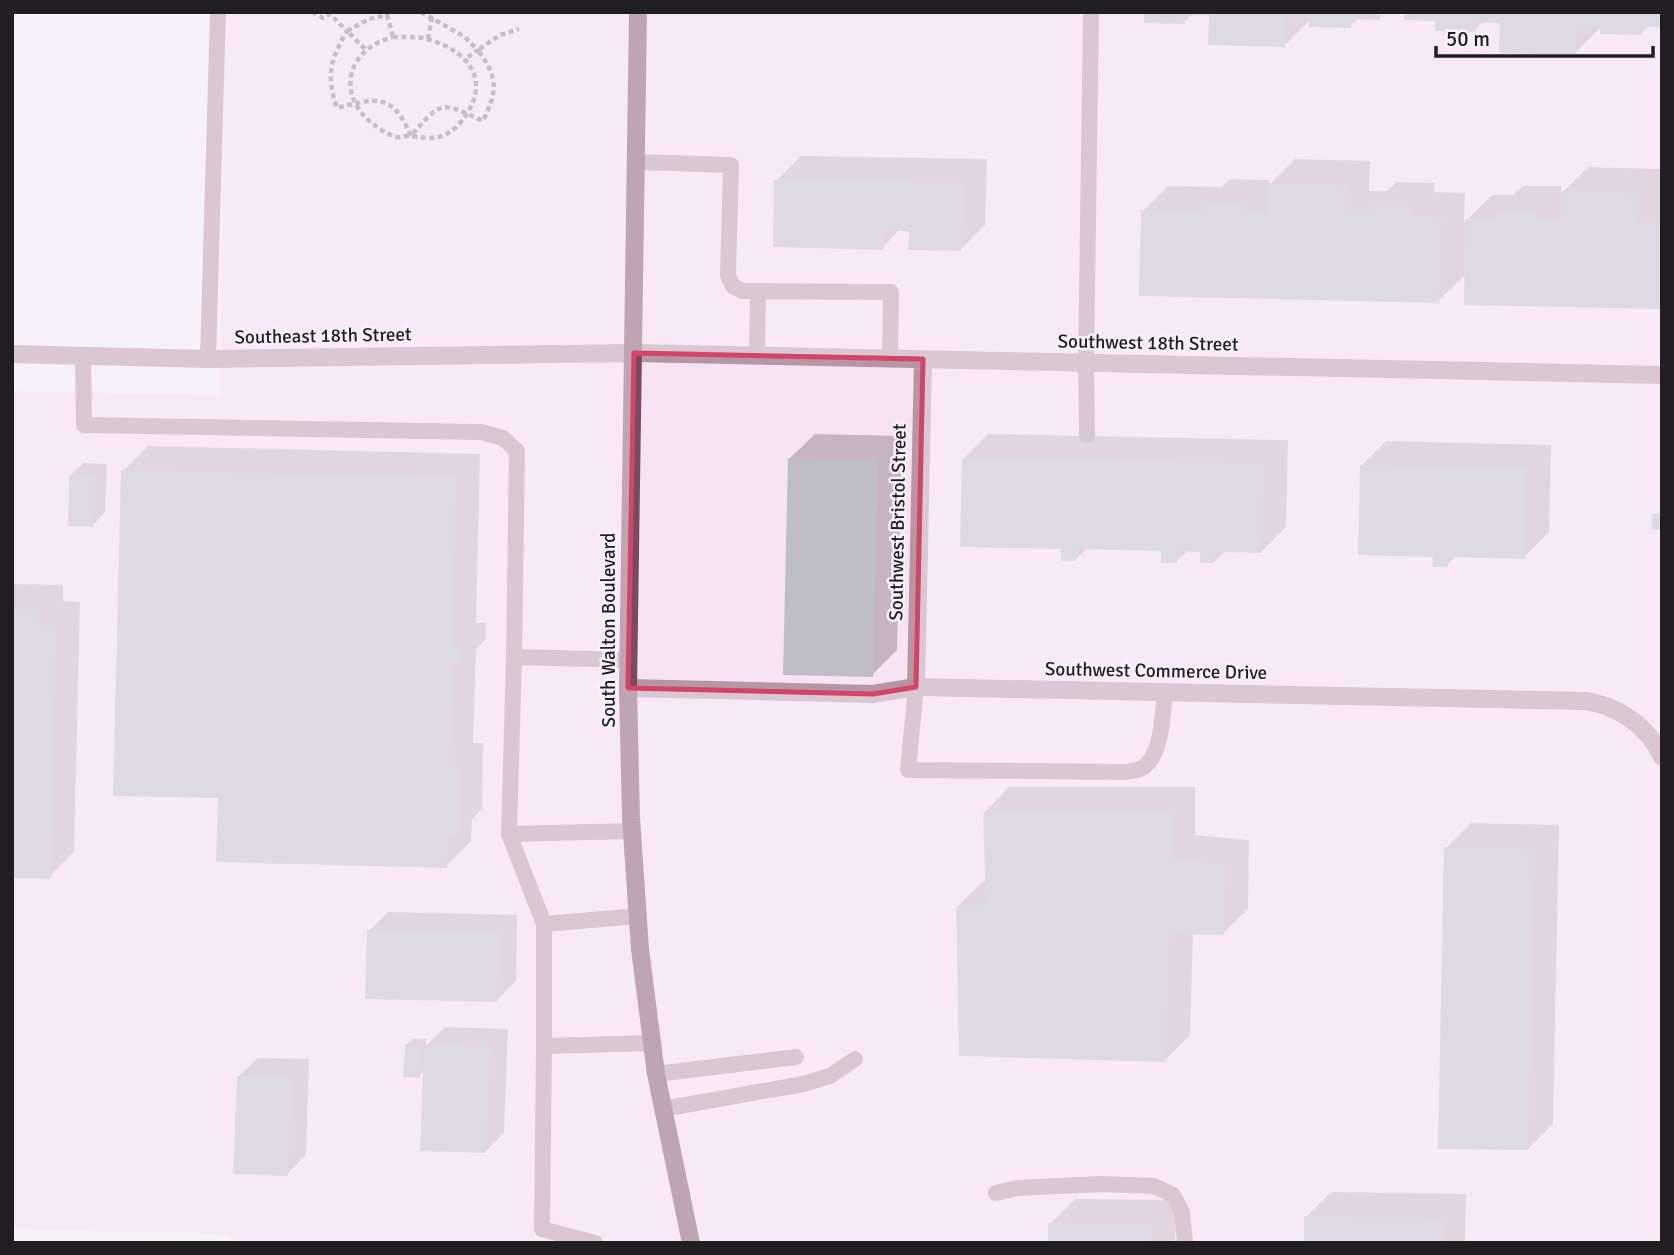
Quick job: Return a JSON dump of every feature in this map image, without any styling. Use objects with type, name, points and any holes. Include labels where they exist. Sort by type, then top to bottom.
[{"type":"main road","name":"South Walton Boulevard","points":[[639,12],[628,688],[632,831],[638,916],[656,1074],[691,1243]]},
{"type":"street","name":"Southeast 18th Street","points":[[12,354],[208,359],[634,353]]},
{"type":"street","name":"Southwest 18th Street","points":[[634,353],[1662,375]]},
{"type":"street","name":"Southwest Bristol Street","points":[[916,687],[923,359]]},
{"type":"street","name":"Southwest Commerce Drive","points":[[628,688],[873,694],[916,687],[1596,702],[1632,719],[1662,757]]},
{"type":"lane","points":[[208,359],[218,12]]},
{"type":"lane","points":[[1087,435],[1091,12]]},
{"type":"lane","points":[[636,162],[731,165],[728,276],[733,286],[742,291],[891,292],[890,358]]},
{"type":"lane","points":[[757,356],[758,291]]},
{"type":"lane","points":[[83,356],[83,425],[481,432],[503,438],[517,451],[509,834],[544,924],[542,1229],[595,1243]]},
{"type":"lane","points":[[514,657],[629,660]]},
{"type":"lane","points":[[916,687],[908,770],[1126,772],[1141,769],[1149,763],[1154,753],[1161,729],[1165,692]]},
{"type":"lane","points":[[509,834],[632,831]]},
{"type":"lane","points":[[544,924],[638,916]]},
{"type":"lane","points":[[544,1046],[652,1043]]},
{"type":"lane","points":[[656,1074],[796,1057]]},
{"type":"lane","points":[[663,1110],[803,1084],[830,1076],[855,1059]]},
{"type":"lane","points":[[996,1193],[1017,1188],[1102,1184],[1154,1186],[1173,1195],[1182,1212],[1185,1243]]},
{"type":"path","points":[[312,12],[313,15],[323,18],[331,13],[365,49]]},
{"type":"path","points":[[411,136],[424,120],[441,107],[452,106],[483,121],[492,103],[495,83],[488,65],[465,37],[421,12]]},
{"type":"path","points":[[393,37],[387,14],[369,19],[347,31],[331,65],[330,88],[337,108],[367,100],[379,100],[394,108],[405,121],[411,136]]},
{"type":"path","points":[[428,39],[432,17]]},
{"type":"path","points":[[465,60],[500,35],[519,29]]},
{"type":"path","points":[[393,37],[428,39],[465,60],[474,73],[478,88],[473,106],[457,127],[437,138],[425,140],[411,136],[397,137],[368,119],[355,103],[351,81],[353,64],[365,49],[377,41],[393,37]]},
{"type":"highlighted area","points":[[634,353],[923,359],[916,687],[873,694],[628,688]]},
{"type":"shaded area","points":[[225,12],[1662,12],[1662,1243],[240,1243],[227,1235],[12,1229],[12,391],[220,395]]},
{"type":"building","points":[[1144,12],[1185,12],[1185,24],[1144,23]]},
{"type":"building","points":[[1188,12],[1380,12],[1380,20],[1351,19],[1351,28],[1309,27],[1309,18],[1286,17],[1285,47],[1208,45],[1209,15],[1188,15]]},
{"type":"building","points":[[1404,12],[1662,12],[1662,27],[1642,27],[1641,35],[1600,34],[1600,26],[1577,25],[1576,55],[1499,53],[1500,23],[1476,22],[1475,32],[1435,31],[1435,21],[1404,20]]},
{"type":"building","points":[[774,180],[963,183],[961,251],[908,250],[909,231],[883,231],[883,250],[773,247]]},
{"type":"building","points":[[1269,183],[1346,185],[1345,215],[1369,215],[1369,206],[1410,207],[1410,216],[1441,217],[1439,303],[1139,296],[1141,210],[1203,211],[1204,203],[1245,204],[1245,212],[1268,213]]},
{"type":"building","points":[[1562,191],[1639,193],[1638,223],[1662,223],[1662,309],[1464,305],[1465,219],[1496,220],[1496,210],[1537,211],[1537,221],[1561,221]]},
{"type":"building","points":[[788,458],[878,460],[873,677],[783,675]]},
{"type":"building","points":[[962,458],[1264,464],[1262,553],[1215,552],[1214,563],[1200,563],[1200,552],[1177,551],[1177,563],[1161,563],[1161,551],[1076,549],[1076,561],[1061,561],[1061,549],[960,547]]},
{"type":"building","points":[[1360,465],[1526,469],[1525,559],[1448,557],[1448,567],[1432,567],[1433,557],[1358,555]]},
{"type":"building","points":[[121,470],[456,478],[452,647],[462,647],[462,665],[452,665],[449,767],[459,767],[458,835],[448,835],[447,868],[216,862],[218,798],[113,796]]},
{"type":"building","points":[[69,475],[95,476],[94,527],[68,526]]},
{"type":"building","points":[[1652,514],[1662,514],[1662,530],[1652,529]]},
{"type":"building","points":[[12,609],[39,609],[39,625],[56,626],[50,879],[12,878]]},
{"type":"building","points":[[1171,811],[1171,859],[1225,865],[1224,935],[1169,934],[1166,1062],[959,1056],[956,906],[986,905],[983,812]]},
{"type":"building","points":[[1444,847],[1535,849],[1528,1150],[1438,1149]]},
{"type":"building","points":[[367,930],[499,933],[497,1002],[365,999]]},
{"type":"building","points":[[405,1044],[421,1044],[419,1078],[403,1077]]},
{"type":"building","points":[[424,1045],[490,1047],[486,1153],[420,1151]]},
{"type":"building","points":[[237,1076],[291,1078],[288,1176],[233,1174]]},
{"type":"building","points":[[1304,1216],[1442,1218],[1442,1243],[1304,1243]]},
{"type":"building","points":[[1048,1223],[1152,1224],[1151,1243],[1048,1243]]}]
